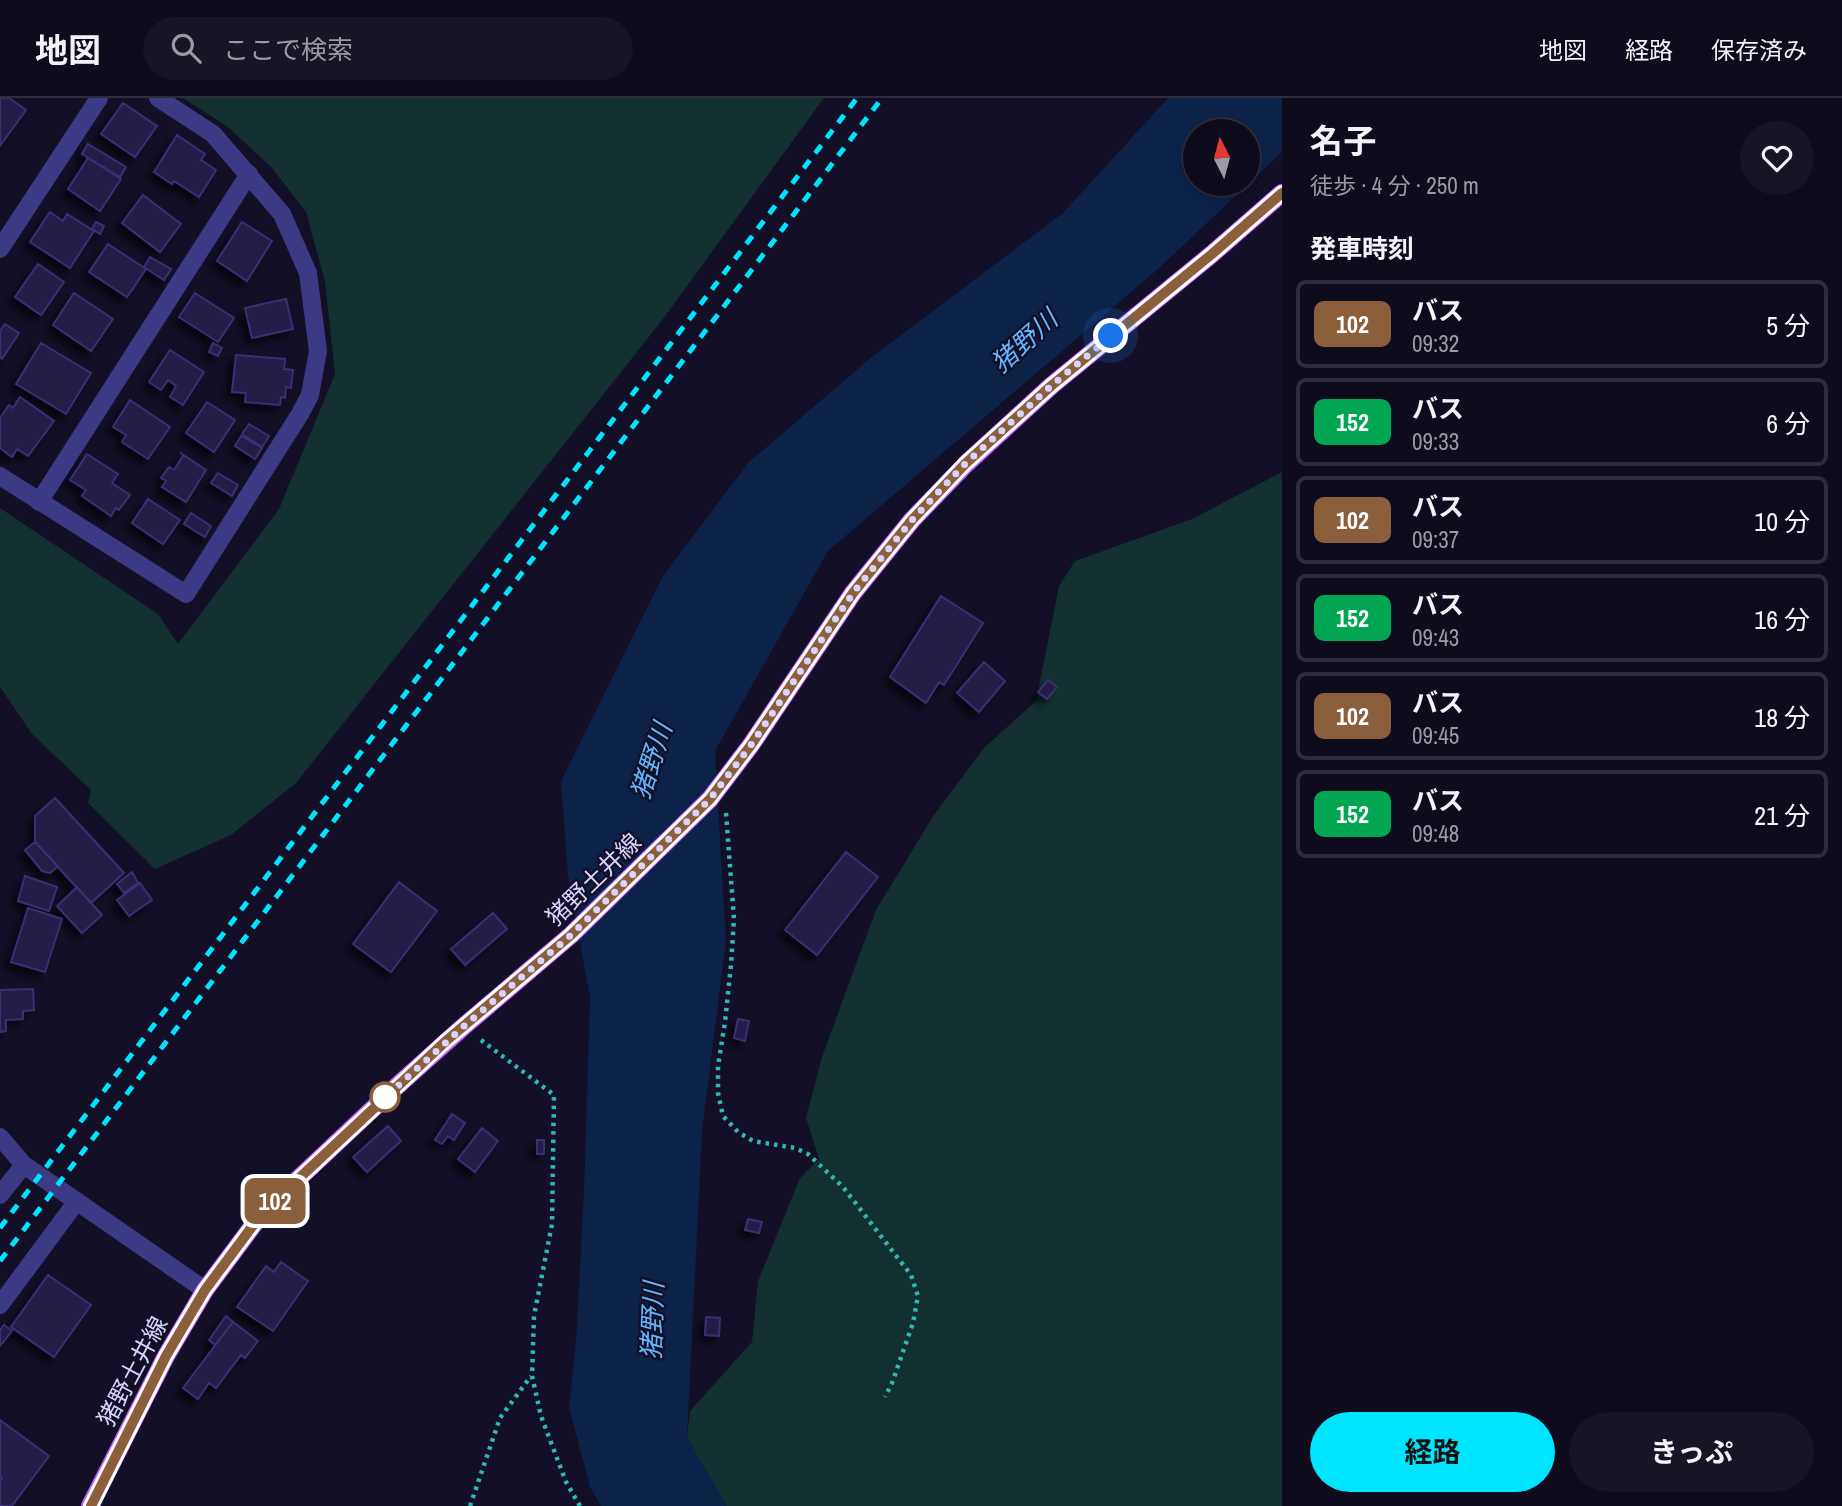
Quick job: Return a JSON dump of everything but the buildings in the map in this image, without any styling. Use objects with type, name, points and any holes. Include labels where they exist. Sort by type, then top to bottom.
[{"type":"main road","name":"猪野土井線","points":[[90,1506],[166,1356],[205,1290],[263,1212],[397,1086],[571,935],[715,792],[751,745],[853,593],[912,520],[965,464],[1051,386],[1212,254],[1282,192]]},
{"type":"street","points":[[0,249],[99,98]]},
{"type":"street","points":[[0,476],[186,594],[310,395],[318,351],[308,273],[282,214],[214,134],[158,98]]},
{"type":"street","points":[[39,502],[249,174]]},
{"type":"street","points":[[0,1137],[24,1165],[205,1290]]},
{"type":"street","points":[[0,1195],[24,1165]]},
{"type":"street","points":[[0,1306],[77,1201]]},
{"type":"path","points":[[715,792],[727,821],[734,919],[725,1022],[718,1066],[718,1093],[723,1116],[738,1132],[753,1141],[795,1148],[808,1154],[843,1187],[911,1275],[918,1296],[915,1314],[885,1397]]},
{"type":"path","points":[[463,1027],[554,1095],[552,1224],[534,1316],[532,1376],[541,1416],[566,1482],[580,1506]]},
{"type":"path","points":[[470,1506],[500,1418],[532,1376]]},
{"type":"green space","points":[[183,98],[824,98],[663,319],[296,783],[231,835],[155,869],[88,803],[91,790],[32,734],[0,687],[0,508],[158,614],[178,644],[279,509],[335,374],[325,282],[306,212],[272,168],[228,127]]},
{"type":"green space","points":[[1282,472],[1282,1506],[723,1506],[687,1437],[690,1411],[752,1342],[758,1281],[800,1178],[819,1159],[806,1118],[822,1057],[876,910],[934,815],[984,748],[1036,701],[1059,586],[1075,561],[1192,519]]},
{"type":"water","name":"猪野川","points":[[1168,98],[1282,98],[1282,152],[1260,173],[1260,119],[1183,119],[1183,196],[1235,196],[1157,270],[828,551],[715,751],[726,941],[702,1132],[687,1437],[727,1506],[601,1506],[590,1487],[569,1407],[576,1342],[584,1192],[590,997],[568,876],[561,781],[663,576],[749,462],[873,356],[1063,213]]},
{"type":"railway","points":[[0,1228],[857,98]]},
{"type":"railway","points":[[0,1261],[882,98]]},
{"type":"bus line","name":"102","points":[[91,1506],[166,1356],[205,1290],[263,1212],[446,1041],[571,935],[710,799],[751,745],[853,593],[912,520],[965,464],[1051,386],[1282,193]]},
{"type":"route","points":[[385,1097],[378,1104],[571,935],[710,799],[751,745],[853,593],[912,520],[965,464],[1111,336]]}]
